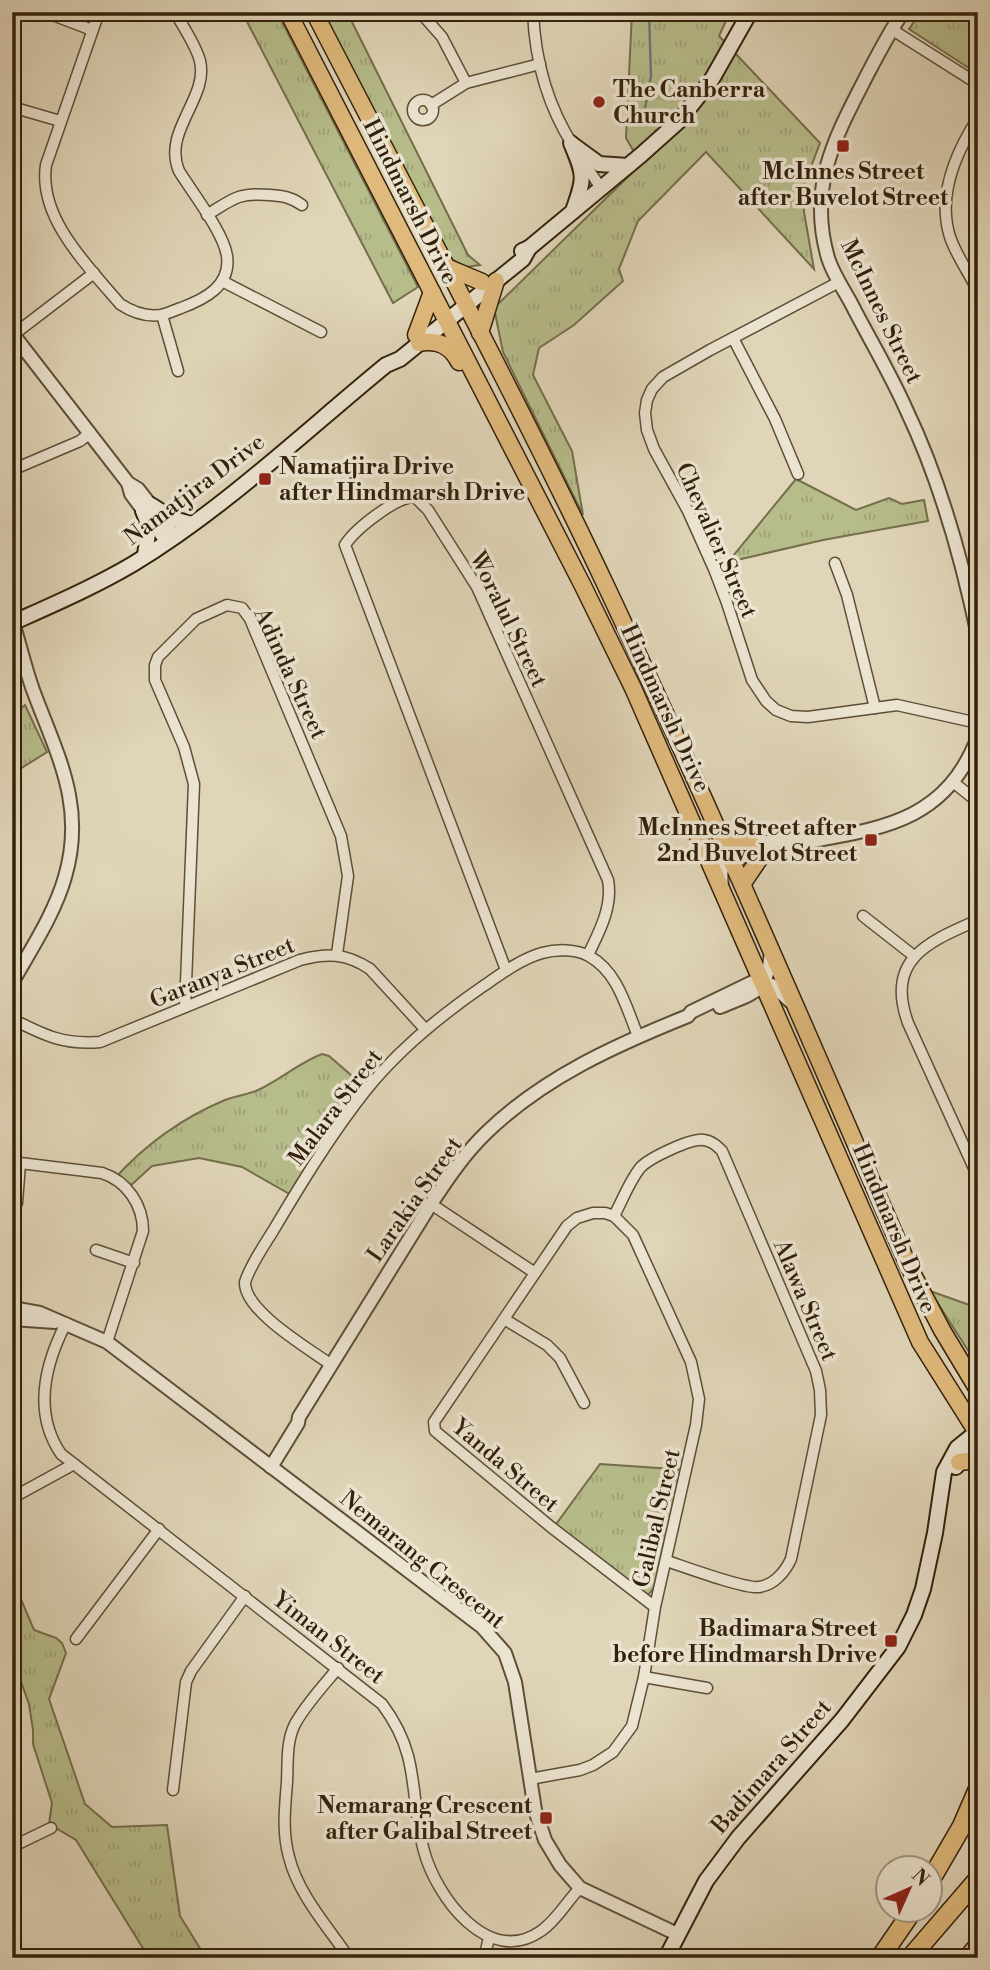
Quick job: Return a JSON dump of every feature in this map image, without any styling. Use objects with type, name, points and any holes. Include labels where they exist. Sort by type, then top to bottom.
[{"type":"highway","points":[[944,1857],[962,1826],[978,1789]]},
{"type":"highway","points":[[910,1958],[978,1879]]},
{"type":"highway","points":[[880,1958],[903,1924]]},
{"type":"highway","points":[[968,1958],[978,1946]]},
{"type":"main road","name":"Hindmarsh Drive","points":[[288,12],[628,676],[920,1342],[977,1435]]},
{"type":"main road","name":"Hindmarsh Drive","points":[[314,12],[480,333],[606,587],[731,855],[908,1265],[978,1390]]},
{"type":"main road","name":"Namatjira Drive","points":[[13,623],[97,582],[192,524],[386,365],[400,359],[418,339],[489,281],[518,253],[529,248],[679,121],[727,55],[750,12]]},
{"type":"main road","points":[[571,143],[599,164],[628,166]]},
{"type":"main road","points":[[571,143],[583,171],[582,186],[572,212]]},
{"type":"main road","points":[[446,267],[489,281],[480,333]]},
{"type":"main road","points":[[432,292],[418,339],[442,343],[454,353],[479,401],[492,408]]},
{"type":"main road","points":[[147,508],[173,520],[192,524]]},
{"type":"main road","points":[[145,555],[149,526],[147,508]]},
{"type":"main road","points":[[721,833],[758,850],[743,883]]},
{"type":"main road","name":"Badimara Street","points":[[943,1485],[953,1475],[977,1435]]},
{"type":"main road","name":"Badimara Street","points":[[666,1958],[706,1881],[738,1838],[842,1720],[898,1647],[923,1589],[948,1460],[965,1439],[977,1435]]},
{"type":"main road","points":[[960,1462],[978,1460]]},
{"type":"street","points":[[45,12],[92,30]]},
{"type":"street","points":[[99,12],[60,121],[43,180],[56,222],[120,304],[132,312],[162,315],[202,300],[222,281],[227,268],[227,254],[222,242],[179,171],[175,159],[176,140],[201,72],[200,59],[174,12]]},
{"type":"street","points":[[421,12],[442,37],[466,83]]},
{"type":"street","points":[[533,12],[536,45],[546,89],[571,143],[601,188]]},
{"type":"street","name":"McInnes Street","points":[[903,12],[891,29],[841,125],[824,172],[822,229],[829,260],[906,408],[931,470],[965,578],[978,636]]},
{"type":"street","points":[[891,29],[978,84]]},
{"type":"street","points":[[431,105],[466,83],[540,64]]},
{"type":"street","points":[[12,107],[60,121]]},
{"type":"street","points":[[978,118],[952,166],[946,209],[951,240],[978,291]]},
{"type":"street","points":[[207,215],[234,198],[249,193],[290,197],[302,205]]},
{"type":"street","points":[[94,272],[13,334],[128,484],[131,494],[147,508],[170,538]]},
{"type":"street","points":[[222,281],[321,332]]},
{"type":"street","name":"Chevalier Street","points":[[839,282],[672,370],[652,389],[645,413],[647,430],[709,558],[752,680],[766,701],[776,710],[791,716],[808,717],[897,705],[978,723]]},
{"type":"street","points":[[162,315],[178,371]]},
{"type":"street","points":[[733,338],[775,419],[798,474]]},
{"type":"street","points":[[12,470],[90,433]]},
{"type":"street","name":"Woralul Street","points":[[506,970],[345,545],[358,529],[399,500],[410,496],[420,500],[428,510],[477,587],[608,880],[609,900],[606,913],[588,956]]},
{"type":"street","points":[[835,562],[847,595],[875,708]]},
{"type":"street","name":"Adinda Street","points":[[185,1007],[194,784],[184,747],[154,672],[158,657],[196,619],[227,605],[242,608],[250,619],[341,836],[348,876],[337,954]]},
{"type":"street","points":[[12,983],[51,913],[65,880],[73,838],[65,771],[32,688],[13,623]]},
{"type":"street","points":[[12,656],[32,688]]},
{"type":"street","points":[[702,844],[713,851],[731,855],[795,848],[807,842],[888,826],[925,807],[953,782],[971,754],[978,737]]},
{"type":"street","points":[[953,782],[978,802]]},
{"type":"street","points":[[722,888],[724,862],[731,855]]},
{"type":"street","points":[[863,916],[914,956]]},
{"type":"street","points":[[978,920],[933,940],[914,956],[906,968],[902,984],[904,1010],[978,1177]]},
{"type":"street","points":[[771,949],[768,977],[763,983],[779,989],[796,1007]]},
{"type":"street","name":"Malara Street","points":[[330,1364],[262,1313],[248,1298],[244,1282],[293,1196],[367,1089],[425,1029],[506,970],[540,954],[566,950],[588,956]]},
{"type":"street","points":[[337,954],[370,969],[425,1029]]},
{"type":"street","name":"Garanya Street","points":[[12,1019],[44,1035],[75,1044],[100,1042],[300,960],[337,954]]},
{"type":"street","points":[[588,956],[605,968],[615,980],[638,1036]]},
{"type":"street","name":"Larakia Street","points":[[268,1464],[293,1420],[299,1417],[431,1204],[468,1153],[488,1131],[548,1083],[638,1036],[688,1017],[691,1012],[706,1009],[755,981],[763,983]]},
{"type":"street","name":"Alawa Street","points":[[614,1216],[635,1176],[646,1163],[696,1140],[709,1141],[718,1147],[811,1358],[820,1390],[821,1415],[791,1559],[786,1569],[776,1580],[758,1587],[667,1561]]},
{"type":"street","points":[[17,1203],[16,1163],[102,1173],[115,1178],[136,1201],[142,1214],[143,1231],[107,1342]]},
{"type":"street","points":[[431,1204],[535,1273]]},
{"type":"street","name":"Yanda Street","points":[[614,1216],[593,1213],[577,1218],[567,1226],[434,1422],[435,1431],[551,1527],[655,1607]]},
{"type":"street","name":"Galibal Street","points":[[530,1779],[580,1770],[612,1752],[632,1726],[644,1678],[655,1607],[696,1425],[697,1388],[691,1362],[633,1236],[614,1216]]},
{"type":"street","points":[[96,1250],[134,1263]]},
{"type":"street","name":"Nemarang Crescent","points":[[12,1308],[40,1313],[66,1322],[107,1342],[482,1627],[505,1653],[515,1682],[535,1810],[545,1840],[560,1865],[580,1888],[628,1912],[635,1921],[676,1938]]},
{"type":"street","name":"Nemarang Crescent","points":[[12,1319],[66,1322]]},
{"type":"street","points":[[504,1319],[547,1345],[560,1358],[584,1403]]},
{"type":"street","name":"Yiman Street","points":[[66,1322],[59,1337],[43,1407],[47,1429],[56,1446],[75,1464],[377,1699],[397,1727],[409,1758],[420,1837],[427,1861],[442,1890],[457,1910],[474,1928],[489,1938]]},
{"type":"street","points":[[12,1498],[75,1464]]},
{"type":"street","points":[[76,1639],[159,1529]]},
{"type":"street","points":[[173,1790],[186,1682],[191,1671],[245,1597]]},
{"type":"street","points":[[338,1668],[303,1712],[292,1731],[288,1747],[284,1819],[287,1850],[295,1874],[309,1901],[349,1958]]},
{"type":"street","points":[[644,1678],[707,1688]]},
{"type":"street","points":[[12,1844],[20,1843],[51,1828]]},
{"type":"street","points":[[484,1958],[489,1938],[518,1940],[539,1933],[580,1888]]},
{"type":"green space","points":[[242,12],[277,12],[418,287],[393,303]]},
{"type":"green space","points":[[323,12],[347,12],[468,255],[480,265],[466,267],[451,259]]},
{"type":"green space","points":[[632,12],[730,12],[719,36],[820,143],[803,188],[804,212],[814,269],[706,152],[638,221],[619,269],[623,281],[574,325],[539,348],[533,375],[572,451],[583,515],[503,352],[494,308],[641,164],[626,138]]},
{"type":"green space","points":[[921,12],[977,12],[975,37],[978,39],[978,74],[909,29]]},
{"type":"green space","points":[[796,479],[856,510],[889,498],[902,504],[924,500],[928,521],[823,540],[728,562]]},
{"type":"green space","points":[[25,705],[47,752],[12,774],[12,716]]},
{"type":"green space","points":[[322,1054],[329,1056],[367,1089],[293,1196],[242,1167],[199,1158],[152,1166],[127,1189],[115,1178],[152,1143],[179,1124],[225,1100],[264,1087]]},
{"type":"green space","points":[[930,1291],[978,1308],[978,1366]]},
{"type":"green space","points":[[600,1464],[687,1470],[656,1585],[649,1594],[641,1593],[554,1527]]},
{"type":"green space","points":[[12,1578],[34,1630],[56,1638],[62,1643],[66,1653],[49,1699],[85,1804],[112,1827],[167,1825],[180,1916],[206,1958],[149,1958],[76,1840],[49,1824],[52,1803],[33,1744],[29,1704],[12,1657]]},
{"type":"waterway","points":[[645,108],[651,76],[649,12]]},
{"type":"place","name":"The Canberra Church","points":[[599,102]]},
{"type":"place","name":"McInnes Street after Buvelot Street","points":[[843,146]]},
{"type":"place","name":"Namatjira Drive after Hindmarsh Drive","points":[[265,479]]},
{"type":"place","name":"McInnes Street after 2nd Buvelot Street","points":[[871,840]]},
{"type":"place","name":"Badimara Street before Hindmarsh Drive","points":[[891,1641]]},
{"type":"place","name":"Nemarang Crescent after Galibal Street","points":[[546,1818]]}]
